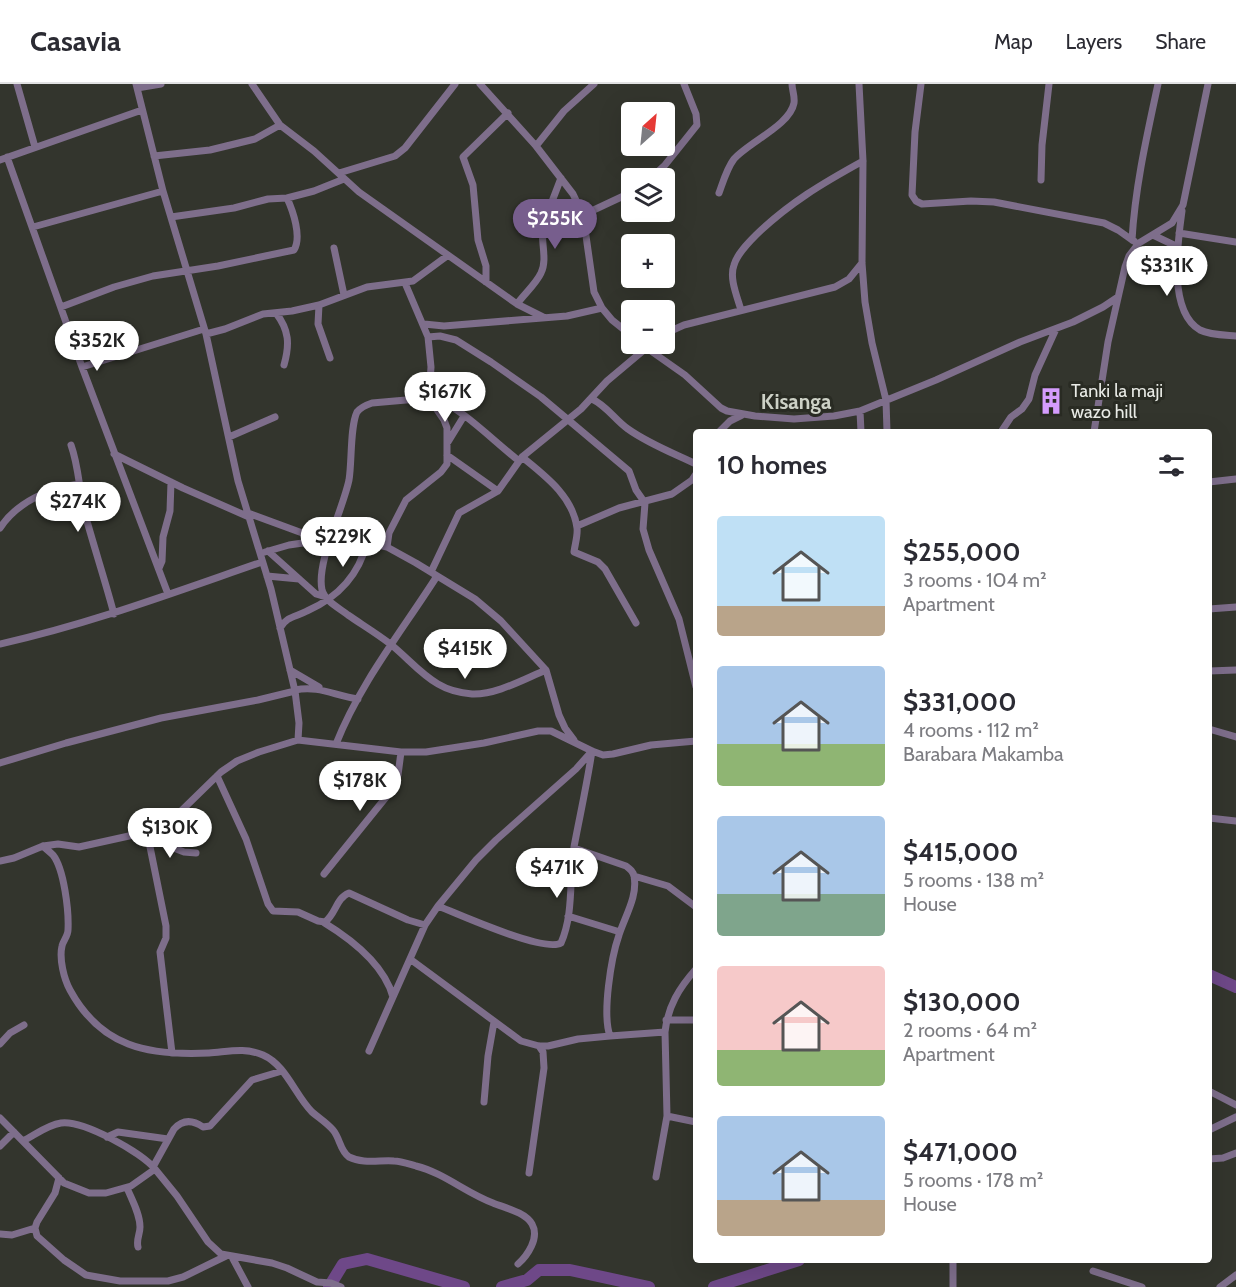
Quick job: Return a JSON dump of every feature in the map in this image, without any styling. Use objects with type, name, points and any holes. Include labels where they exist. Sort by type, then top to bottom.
[{"type":"street","points":[[17,84],[35,147]]},
{"type":"street","points":[[161,84],[137,86],[163,190],[205,331],[238,481],[280,628],[295,690],[299,723],[298,740]]},
{"type":"street","points":[[252,84],[280,125],[376,205],[517,304],[543,317]]},
{"type":"street","points":[[171,217],[234,208],[314,191],[341,176],[395,156],[405,148],[455,84]]},
{"type":"street","points":[[480,84],[536,146],[573,194],[583,215],[594,292],[602,308],[621,327]]},
{"type":"street","points":[[536,146],[564,111],[594,84]]},
{"type":"street","points":[[719,193],[735,158],[760,137],[779,125],[790,112],[794,99],[792,84]]},
{"type":"street","points":[[859,84],[863,161],[862,263],[865,302],[872,344],[886,400],[887,429]]},
{"type":"street","points":[[921,84],[913,154],[912,195],[916,201],[926,204],[971,201],[1014,205],[1104,224],[1136,242]]},
{"type":"street","points":[[1041,180],[1042,145],[1049,84]]},
{"type":"street","points":[[1094,429],[1103,370],[1118,297],[1129,256],[1136,242],[1141,165],[1158,84]]},
{"type":"street","points":[[1208,84],[1179,233],[1179,295],[1190,322],[1205,332],[1236,336]]},
{"type":"street","points":[[662,168],[697,125],[696,114],[686,85]]},
{"type":"street","points":[[142,110],[3,158],[33,226],[82,367],[168,594]]},
{"type":"street","points":[[486,282],[486,266],[478,240],[475,194],[463,157],[508,113]]},
{"type":"street","points":[[154,156],[210,150],[255,139],[280,125]]},
{"type":"street","points":[[741,310],[733,279],[733,266],[750,241],[776,215],[805,194],[863,161]]},
{"type":"street","points":[[517,304],[541,274],[544,265],[543,225],[561,178]]},
{"type":"street","points":[[33,226],[163,190]]},
{"type":"street","points":[[583,215],[621,197]]},
{"type":"street","points":[[61,308],[114,287],[153,276],[218,266],[294,250],[297,245],[295,225],[287,198]]},
{"type":"street","points":[[1136,242],[1153,236],[1172,223],[1183,205]]},
{"type":"street","points":[[1179,233],[1236,242]]},
{"type":"street","points":[[1153,236],[1178,247]]},
{"type":"street","points":[[334,248],[344,295]]},
{"type":"street","points":[[82,367],[205,331],[225,330],[263,314],[319,304],[367,287],[405,283],[420,277],[447,256]]},
{"type":"street","points":[[675,329],[835,286],[849,279],[862,263]]},
{"type":"street","points":[[387,547],[388,537],[402,507],[447,464],[448,442],[444,420],[429,396],[431,366],[428,337],[405,283]]},
{"type":"street","points":[[658,354],[722,408],[745,414],[794,419],[834,416],[860,411],[936,380],[1020,342],[1056,329],[1097,310],[1118,297]]},
{"type":"street","points":[[319,304],[318,324],[330,358]]},
{"type":"street","points":[[424,324],[444,326],[567,316],[602,308]]},
{"type":"street","points":[[276,313],[286,331],[288,341],[284,365]]},
{"type":"street","points":[[1004,429],[1011,417],[1022,409],[1029,399],[1035,375],[1056,329]]},
{"type":"street","points":[[428,337],[440,336],[456,340],[469,348],[523,384],[629,471],[636,490],[645,503],[643,529],[649,550],[678,619],[693,676]]},
{"type":"street","points":[[336,744],[344,723],[434,574],[459,513],[498,491],[520,459],[592,399],[607,381],[636,354]]},
{"type":"street","points":[[327,598],[322,590],[322,570],[350,476],[354,424],[358,410],[372,402],[429,396],[447,404],[464,416],[550,481],[561,493],[577,526],[574,552],[598,562],[605,569],[636,623]]},
{"type":"street","points":[[592,399],[602,404],[625,427],[643,439],[693,460]]},
{"type":"street","points":[[860,411],[861,429]]},
{"type":"street","points":[[722,429],[736,417],[745,414]]},
{"type":"street","points":[[448,442],[464,416]]},
{"type":"street","points":[[229,436],[275,417]]},
{"type":"street","points":[[71,444],[78,463],[79,484],[85,513],[114,614]]},
{"type":"street","points":[[114,454],[171,482],[248,515],[305,534],[364,541],[387,547],[434,574],[484,607],[546,670],[559,715],[565,728],[576,742]]},
{"type":"street","points":[[447,455],[498,491]]},
{"type":"street","points":[[577,526],[619,508],[645,503],[672,494],[693,478]]},
{"type":"street","points":[[1212,482],[1236,479]]},
{"type":"street","points":[[159,568],[162,561],[163,537],[170,511],[171,482]]},
{"type":"street","points":[[0,528],[12,513],[26,502],[63,487],[79,484]]},
{"type":"street","points":[[337,521],[364,541]]},
{"type":"street","points":[[0,644],[51,633],[114,614],[261,558],[268,551],[332,538]]},
{"type":"street","points":[[280,628],[289,617],[312,609],[353,577],[362,561],[364,541]]},
{"type":"street","points":[[268,551],[316,594],[327,598],[391,645],[407,661],[438,684],[457,692],[475,694],[489,692],[546,670]]},
{"type":"street","points":[[267,576],[299,579]]},
{"type":"street","points":[[1212,609],[1236,607]]},
{"type":"street","points":[[290,670],[323,690]]},
{"type":"street","points":[[1212,671],[1236,670]]},
{"type":"street","points":[[0,763],[161,718],[258,700],[310,687],[358,699]]},
{"type":"street","points":[[1212,730],[1236,737]]},
{"type":"street","points":[[0,861],[43,846],[58,844],[79,847],[147,835],[180,812],[231,765],[247,757],[298,740],[401,752],[443,750],[538,731],[551,731],[603,754],[613,754],[651,745],[693,741]]},
{"type":"street","points":[[438,906],[511,935],[554,946],[561,943],[568,916],[574,848],[592,751]]},
{"type":"street","points":[[369,1051],[425,926],[438,906],[496,840],[576,769],[592,751]]},
{"type":"street","points":[[324,874],[387,796],[398,775],[401,752]]},
{"type":"street","points":[[217,776],[246,840],[270,908],[276,912],[298,912],[323,922],[349,938],[367,956],[388,985],[393,998]]},
{"type":"street","points":[[1212,818],[1236,821]]},
{"type":"street","points":[[147,835],[184,852],[196,853]]},
{"type":"street","points":[[147,835],[166,926],[166,938],[160,952],[172,1053]]},
{"type":"street","points":[[43,846],[54,856],[62,875],[69,932],[62,947],[62,969],[69,989],[97,1026],[113,1039],[136,1048],[172,1053],[236,1050],[263,1055],[280,1067],[304,1103],[333,1130],[344,1152],[350,1157],[372,1162],[396,1161],[426,1169],[439,1174],[479,1198],[526,1218],[532,1224],[534,1238],[529,1252],[518,1264]]},
{"type":"street","points":[[574,848],[626,866],[634,876],[629,909],[615,948],[610,979],[607,1020],[610,1036]]},
{"type":"street","points":[[634,876],[668,886],[693,905]]},
{"type":"street","points":[[323,922],[328,920],[343,896],[349,893],[425,926]]},
{"type":"street","points":[[568,916],[620,932]]},
{"type":"street","points":[[410,958],[521,1041],[539,1046],[578,1039],[664,1032]]},
{"type":"street","points":[[656,1177],[667,1116],[664,1032],[666,1020],[680,986],[693,972]]},
{"type":"street","points":[[666,1020],[693,1020]]},
{"type":"street","points":[[484,1102],[494,1022]]},
{"type":"street","points":[[0,1044],[24,1024]]},
{"type":"street","points":[[529,1173],[544,1068],[543,1052],[539,1046]]},
{"type":"street","points":[[0,1118],[64,1183],[89,1193],[106,1193],[127,1188],[154,1168],[178,1124],[188,1121],[196,1122],[203,1127],[210,1126],[252,1080],[282,1071]]},
{"type":"street","points":[[1212,1093],[1236,1105]]},
{"type":"street","points":[[667,1116],[693,1121]]},
{"type":"street","points":[[1212,1129],[1236,1117]]},
{"type":"street","points":[[23,1141],[53,1125],[77,1123],[147,1161],[177,1196],[214,1250],[229,1257],[272,1263],[317,1282],[331,1283],[341,1287]]},
{"type":"street","points":[[0,1146],[14,1132]]},
{"type":"street","points":[[106,1137],[118,1132],[168,1139]]},
{"type":"street","points":[[1212,1160],[1236,1153]]},
{"type":"street","points":[[0,1234],[12,1235],[35,1228],[55,1193],[59,1178]]},
{"type":"street","points":[[127,1188],[139,1221],[138,1247]]},
{"type":"street","points":[[35,1228],[37,1236],[76,1270],[101,1279],[168,1281],[229,1257]]},
{"type":"street","points":[[229,1257],[248,1287]]},
{"type":"street","points":[[953,1263],[953,1287]]},
{"type":"street","points":[[1094,1271],[1142,1287]]},
{"type":"street","points":[[1220,1287],[1236,1275]]},
{"type":"waterway","points":[[1212,976],[1236,987]]},
{"type":"waterway","points":[[329,1287],[343,1264],[367,1259],[464,1287]]},
{"type":"waterway","points":[[714,1287],[790,1263]]},
{"type":"waterway","points":[[502,1287],[527,1280],[539,1270],[570,1270],[649,1287]]},
{"type":"place","name":"Tanki la maji wazo hill","points":[[1051,401]]},
{"type":"district","name":"Kisanga","points":[[796,401]]}]
